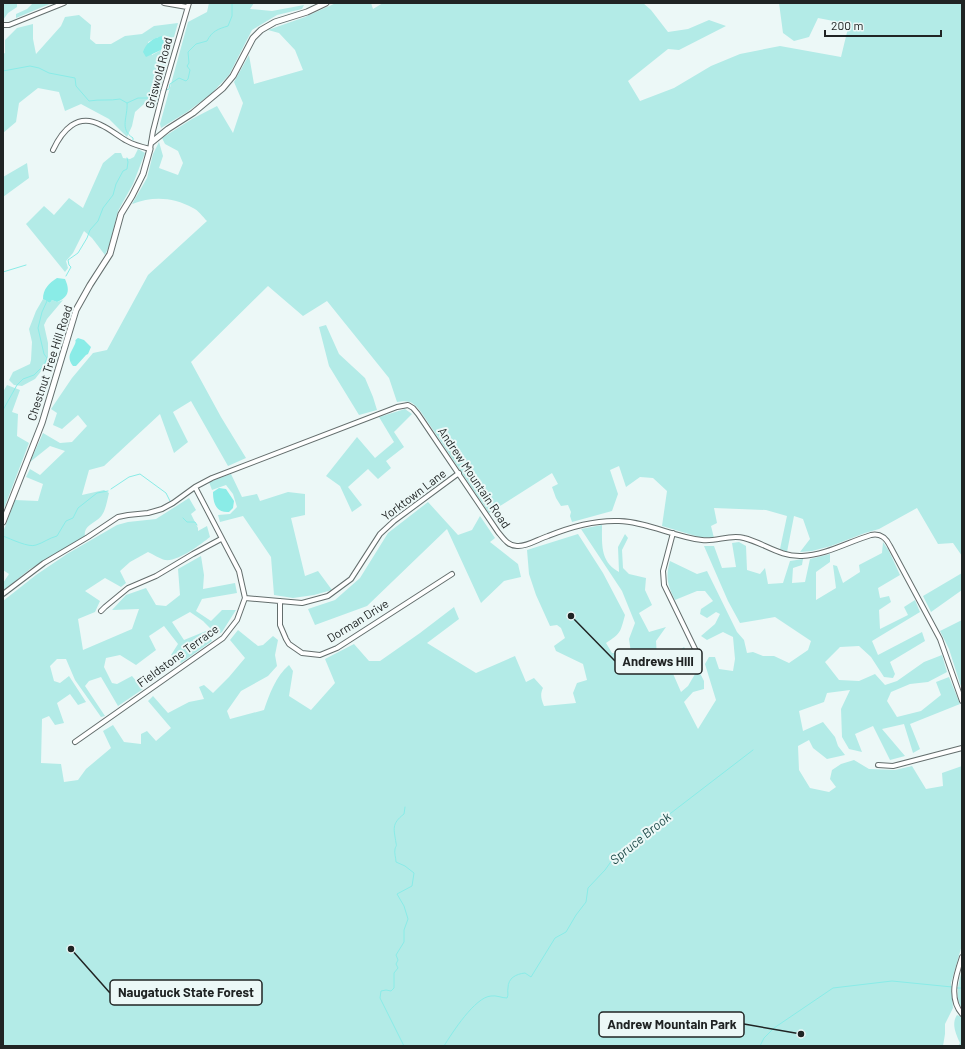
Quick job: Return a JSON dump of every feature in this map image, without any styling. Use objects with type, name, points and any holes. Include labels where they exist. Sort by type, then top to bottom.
[{"type":"street","points":[[3,25],[9,25],[64,3]]},
{"type":"street","points":[[164,3],[188,5]]},
{"type":"street","points":[[152,142],[168,129],[193,113],[223,88],[233,76],[253,38],[261,30],[275,22],[307,12],[323,4]]},
{"type":"street","name":"Griswold Road","points":[[150,149],[163,92],[188,5]]},
{"type":"street","points":[[53,150],[67,128],[80,122],[88,121],[100,124],[126,141],[150,149]]},
{"type":"street","name":"Chestnut Tree Hill Road","points":[[3,522],[42,423],[76,310],[110,254],[121,214],[143,174],[150,149]]},
{"type":"street","name":"Andrew Mountain Road","points":[[3,594],[49,560],[88,538],[114,519],[124,515],[148,513],[162,509],[195,487],[216,476],[289,449],[345,426],[406,405],[415,409],[498,532],[505,541],[514,546],[524,545],[570,528],[608,521],[625,521],[704,540],[741,537],[781,553],[799,556],[821,553],[871,535],[883,537],[890,546],[940,639],[962,701]]},
{"type":"street","name":"Yorktown Lane","points":[[245,598],[302,604],[328,596],[351,579],[380,534],[394,521],[459,473]]},
{"type":"street","points":[[195,487],[239,571],[245,598]]},
{"type":"street","points":[[674,533],[663,571],[664,585],[698,655]]},
{"type":"street","points":[[101,612],[128,588],[156,576],[221,539]]},
{"type":"street","name":"Dorman Drive","points":[[280,601],[280,625],[289,644],[302,653],[320,655],[337,648],[452,574]]},
{"type":"street","name":"Fieldstone Terrace","points":[[75,742],[222,638],[238,620],[245,598]]},
{"type":"street","points":[[878,765],[893,766],[962,748]]},
{"type":"street","points":[[962,957],[957,975],[954,996],[956,1006],[962,1014]]},
{"type":"shaded area","points":[[4,3],[17,3],[17,7],[8,13],[3,20]]},
{"type":"shaded area","points":[[33,3],[52,3],[16,18],[16,14],[27,9]]},
{"type":"shaded area","points":[[209,3],[254,3],[250,9],[272,11],[304,5],[302,9],[277,15],[252,30],[229,75],[211,94],[187,112],[161,128],[160,124],[188,22],[207,12]]},
{"type":"shaded area","points":[[336,3],[371,3],[373,9],[383,3],[643,3],[651,10],[668,32],[688,29],[709,20],[726,26],[679,50],[668,49],[628,81],[640,101],[674,88],[711,66],[740,54],[780,46],[841,57],[849,24],[818,18],[809,37],[794,41],[783,33],[779,3],[962,3],[962,556],[953,543],[938,544],[917,508],[879,529],[812,551],[800,552],[810,539],[803,519],[794,516],[787,552],[780,549],[787,516],[766,510],[714,508],[717,523],[711,526],[714,538],[699,537],[662,526],[667,491],[653,478],[640,477],[626,487],[619,466],[610,470],[618,494],[612,511],[572,522],[570,516],[571,512],[568,505],[561,506],[556,498],[552,487],[558,484],[552,473],[489,513],[421,412],[411,402],[397,402],[389,378],[327,301],[303,316],[268,286],[191,362],[221,417],[246,458],[228,466],[191,401],[173,412],[188,442],[174,453],[160,414],[104,466],[89,470],[82,495],[104,490],[109,493],[103,513],[86,529],[85,537],[30,569],[3,591],[3,583],[9,574],[3,570],[3,532],[15,500],[38,501],[43,484],[26,477],[30,469],[40,475],[65,451],[50,446],[30,462],[43,433],[60,443],[72,442],[87,426],[78,415],[62,429],[53,425],[57,413],[51,409],[72,378],[93,353],[107,350],[148,275],[207,221],[195,209],[185,204],[170,200],[155,199],[140,201],[132,204],[147,178],[153,154],[159,142],[163,156],[159,168],[178,175],[183,163],[178,151],[165,144],[162,138],[192,119],[217,106],[233,133],[243,103],[234,82],[249,55],[254,84],[303,70],[295,50],[279,33],[268,30],[305,17]]},
{"type":"shaded area","points":[[79,15],[91,25],[90,39],[96,44],[111,44],[125,36],[142,34],[154,26],[178,23],[174,37],[165,40],[158,37],[148,42],[152,55],[161,50],[169,54],[156,106],[144,104],[135,112],[132,126],[127,137],[109,119],[81,104],[65,111],[59,92],[38,88],[19,103],[16,122],[3,133],[3,54],[5,53],[5,40],[17,28],[33,24],[33,39],[36,54],[61,26],[65,17]]},
{"type":"shaded area","points":[[162,36],[165,42],[161,50],[146,57],[143,52],[146,46],[156,38]]},
{"type":"shaded area","points":[[138,149],[145,153],[133,184],[118,211],[109,246],[105,255],[92,238],[84,231],[73,253],[66,261],[68,268],[65,272],[26,224],[44,206],[54,215],[69,198],[83,208],[103,163],[115,153],[121,153],[123,158],[130,159],[134,157]]},
{"type":"shaded area","points":[[27,163],[29,178],[3,197],[3,177]]},
{"type":"shaded area","points":[[57,278],[65,279],[68,290],[64,298],[57,302],[52,300],[50,303],[43,299],[44,292],[49,284]]},
{"type":"shaded area","points":[[43,299],[50,303],[52,300],[57,302],[63,300],[47,319],[44,325],[48,343],[48,362],[35,379],[22,386],[14,385],[9,380],[13,372],[30,364],[32,342],[29,329],[36,311]]},
{"type":"shaded area","points":[[326,325],[339,354],[365,378],[377,410],[359,415],[329,366],[319,327]]},
{"type":"shaded area","points":[[78,338],[84,340],[91,347],[88,354],[76,366],[73,366],[70,360],[70,355],[76,342],[75,340]]},
{"type":"shaded area","points":[[7,385],[20,390],[12,412],[18,414],[17,436],[29,443],[3,511],[3,392]]},
{"type":"shaded area","points":[[405,409],[412,414],[394,432],[404,447],[386,461],[391,468],[378,479],[368,469],[348,487],[362,505],[352,512],[340,486],[326,476],[357,437],[375,458],[394,442],[379,417]]},
{"type":"shaded area","points":[[231,474],[242,497],[257,494],[260,501],[288,492],[305,494],[305,515],[291,518],[305,576],[318,571],[332,590],[314,595],[293,598],[274,595],[271,557],[243,516],[220,522],[218,515],[230,514],[237,507],[233,494],[226,485],[212,490],[209,482]]},
{"type":"shaded area","points":[[219,488],[226,489],[234,501],[233,508],[229,512],[221,511],[216,506],[213,492]]},
{"type":"shaded area","points":[[189,498],[196,510],[191,514],[198,531],[207,526],[210,537],[189,552],[170,560],[165,560],[148,552],[130,562],[120,571],[126,583],[121,587],[105,578],[85,591],[100,601],[95,612],[78,619],[83,650],[132,629],[139,609],[112,610],[126,595],[146,588],[156,605],[166,606],[180,595],[178,569],[201,556],[204,575],[203,589],[235,583],[237,593],[202,599],[196,611],[211,621],[222,610],[236,610],[222,632],[217,635],[203,621],[190,612],[172,622],[184,640],[206,631],[212,641],[181,663],[171,655],[178,644],[164,626],[149,636],[156,650],[136,665],[120,655],[106,658],[104,667],[112,683],[117,684],[132,676],[143,689],[118,706],[101,677],[89,681],[85,686],[105,716],[101,717],[75,680],[66,659],[57,659],[50,666],[54,681],[60,683],[69,676],[86,702],[78,705],[70,694],[57,703],[64,723],[55,725],[49,716],[42,719],[41,763],[61,764],[64,782],[78,780],[86,769],[111,748],[103,731],[113,725],[124,742],[141,744],[141,734],[147,731],[156,741],[171,728],[148,701],[153,696],[168,713],[189,702],[204,699],[199,687],[204,685],[213,693],[245,658],[230,640],[238,630],[258,646],[263,645],[273,636],[278,640],[275,655],[277,666],[268,676],[241,691],[227,711],[230,719],[264,710],[277,680],[284,669],[289,665],[293,671],[289,696],[311,710],[335,683],[325,659],[354,644],[369,661],[380,661],[454,607],[459,619],[427,643],[476,673],[515,656],[526,682],[534,678],[543,688],[541,697],[544,706],[576,703],[573,693],[577,683],[587,680],[583,664],[556,651],[554,646],[565,638],[561,628],[557,625],[550,626],[536,595],[529,574],[527,550],[578,534],[603,573],[625,615],[619,632],[615,637],[606,643],[612,653],[631,653],[629,639],[635,623],[622,591],[581,529],[602,525],[602,546],[608,563],[619,572],[618,547],[625,534],[628,538],[622,550],[623,568],[629,574],[646,578],[645,590],[652,605],[639,613],[649,632],[666,627],[656,641],[657,657],[664,663],[684,647],[687,652],[671,669],[681,692],[688,686],[698,669],[704,681],[704,689],[693,692],[684,702],[698,729],[716,700],[705,664],[709,657],[715,657],[719,669],[733,671],[735,659],[733,637],[723,632],[707,640],[701,636],[715,624],[720,614],[716,612],[707,618],[700,614],[701,609],[713,601],[705,591],[697,591],[675,600],[668,581],[670,561],[697,574],[707,571],[737,632],[744,640],[747,653],[753,652],[763,656],[774,656],[789,663],[808,650],[811,641],[775,617],[740,623],[728,601],[704,546],[714,546],[722,568],[736,567],[732,543],[739,542],[746,546],[747,570],[760,574],[765,568],[768,584],[783,583],[790,561],[803,559],[802,565],[793,568],[792,583],[805,582],[810,559],[830,554],[830,562],[816,572],[816,600],[836,588],[833,565],[837,566],[843,583],[860,572],[859,565],[882,553],[883,542],[889,551],[900,575],[878,588],[880,598],[889,596],[891,602],[879,610],[880,629],[908,615],[904,607],[915,600],[920,612],[872,641],[878,655],[922,632],[925,641],[890,662],[895,674],[893,678],[884,677],[871,657],[859,646],[840,647],[825,662],[839,680],[859,681],[875,674],[885,685],[897,681],[924,662],[942,655],[947,672],[928,682],[910,684],[891,692],[887,701],[897,717],[921,711],[941,695],[936,682],[949,677],[960,704],[910,724],[920,749],[913,753],[904,724],[882,729],[905,756],[890,760],[873,726],[855,734],[862,752],[849,749],[842,737],[841,709],[850,690],[827,693],[824,702],[799,711],[803,731],[823,722],[835,737],[838,746],[845,755],[827,759],[813,748],[809,740],[798,746],[799,770],[810,788],[829,792],[836,787],[830,779],[832,770],[841,764],[854,760],[869,769],[895,770],[912,766],[926,789],[943,786],[942,773],[962,766],[962,945],[951,983],[953,1008],[945,1024],[943,1046],[3,1046],[3,601],[36,575],[67,554],[117,525],[128,522],[156,519]]},
{"type":"shaded area","points":[[428,502],[458,535],[472,530],[480,516],[495,538],[490,542],[518,564],[521,577],[504,581],[481,603],[447,529],[367,606],[315,625],[308,609],[335,600],[360,578],[388,533]]},
{"type":"shaded area","points":[[962,573],[962,590],[931,612],[923,596]]},
{"type":"shaded area","points":[[962,620],[962,690],[949,649],[940,631]]},
{"type":"shaded area","points":[[962,969],[962,1009],[958,999],[958,994]]},
{"type":"shaded area","points":[[957,1015],[962,1017],[962,1046],[958,1046],[960,1043],[954,1025]]},
{"type":"waterway","points":[[166,90],[169,89],[170,84],[179,78],[186,81],[188,79],[190,70],[187,66],[189,63],[188,52],[196,44],[207,41],[216,31],[228,26],[232,16],[232,3]]},
{"type":"waterway","points":[[3,71],[30,66],[39,68],[49,73],[75,78],[76,86],[89,101],[120,99],[127,103]]},
{"type":"waterway","points":[[133,140],[133,138],[126,131],[125,127],[127,103],[138,98],[148,98],[161,90]]},
{"type":"waterway","points":[[66,276],[71,267],[68,260],[78,253],[90,230],[98,221],[103,208],[113,195],[116,184],[123,171],[127,169],[127,158]]},
{"type":"waterway","points":[[3,272],[26,265]]},
{"type":"waterway","points":[[3,410],[17,385],[23,379],[34,375],[44,365],[47,358],[44,354],[38,328],[42,312],[47,301]]},
{"type":"waterway","points":[[111,489],[129,477],[140,474],[166,493],[170,501]]},
{"type":"waterway","points":[[3,536],[20,543],[33,546],[39,544],[57,536],[66,521],[73,518],[78,508],[97,493],[108,491]]},
{"type":"waterway","points":[[183,518],[187,522],[195,522],[197,525]]},
{"type":"waterway","name":"Spruce Brook","points":[[444,1046],[464,1016],[478,1002],[491,996],[507,998],[508,985],[513,977],[525,973],[531,977],[555,938],[566,932],[586,902],[588,888],[605,870],[615,856],[753,750]]},
{"type":"waterway","points":[[404,1046],[380,998],[381,991],[391,991],[394,988],[394,973],[398,968],[396,964],[398,960],[396,955],[404,942],[404,930],[408,919],[404,906],[397,894],[412,886],[414,873],[405,866],[396,862],[394,827],[397,821],[404,814],[405,807]]},
{"type":"waterway","points":[[760,1046],[764,1038],[774,1028],[833,988],[892,981],[952,987]]},
{"type":"waterway","points":[[957,988],[962,988]]},
{"type":"place","name":"Andrews Hill","points":[[571,616]]},
{"type":"place","name":"Naugatuck State Forest","points":[[71,949]]},
{"type":"place","name":"Andrew Mountain Park","points":[[801,1034]]}]
